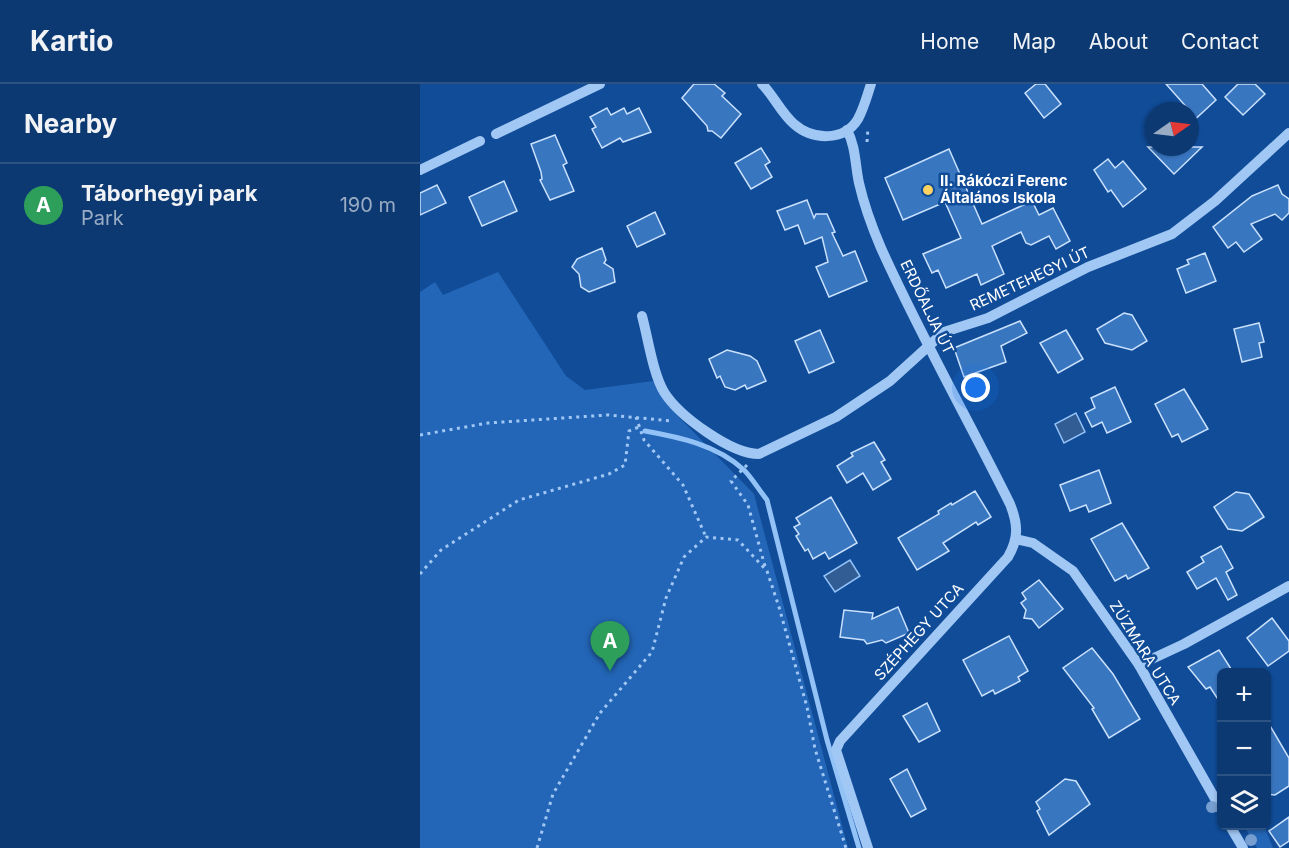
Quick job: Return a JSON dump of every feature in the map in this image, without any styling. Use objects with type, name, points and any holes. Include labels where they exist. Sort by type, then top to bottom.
[{"type":"street","points":[[495,134],[600,84]]},
{"type":"street","points":[[762,84],[792,123],[807,134],[836,135],[847,130],[857,121],[871,84]]},
{"type":"street","name":"ERDŐALJA ÚT","points":[[847,130],[853,141],[859,183],[868,215],[928,345],[1010,504],[1017,528],[1016,539]]},
{"type":"street","name":"REMETEHEGYI ÚT","points":[[642,316],[663,390],[675,407],[715,437],[746,454],[759,454],[836,417],[890,381],[944,332],[988,318],[1088,267],[1172,234],[1215,201],[1289,133]]},
{"type":"street","points":[[420,170],[480,141]]},
{"type":"street","name":"ZÚZMARA UTCA","points":[[1016,539],[1033,543],[1073,571],[1138,665],[1217,804]]},
{"type":"street","name":"SZÉPHEGY UTCA","points":[[868,848],[838,761],[836,750],[840,741],[1008,557],[1016,539]]},
{"type":"street","points":[[1138,665],[1184,644],[1289,585]]},
{"type":"street","points":[[1233,830],[1244,848]]},
{"type":"path","points":[[420,435],[488,423],[608,415],[681,422]]},
{"type":"path","points":[[636,417],[644,440],[683,485],[706,537]]},
{"type":"path","points":[[420,574],[441,550],[519,500],[609,474],[625,465],[629,431],[639,427]]},
{"type":"path","points":[[747,465],[731,481],[748,506],[807,707],[815,749],[846,848]]},
{"type":"path","points":[[537,848],[553,794],[600,713],[652,652],[666,598],[684,557],[706,537],[738,540],[767,571]]},
{"type":"path","points":[[815,749],[824,750]]},
{"type":"shaded area","points":[[498,272],[566,376],[585,390],[653,381],[676,414],[754,494],[848,848],[420,848],[420,292],[435,282],[443,295]]},
{"type":"shaded area","points":[[1076,413],[1085,432],[1064,443],[1055,424]]},
{"type":"shaded area","points":[[850,560],[860,576],[835,592],[824,576]]},
{"type":"shaded area","points":[[1246,830],[1266,830],[1273,848],[1257,848]]},
{"type":"building","points":[[694,84],[714,84],[725,93],[722,96],[741,114],[721,138],[712,131],[708,131],[707,126],[682,98]]},
{"type":"building","points":[[1036,84],[1045,84],[1061,104],[1044,118],[1025,93]]},
{"type":"building","points":[[1166,84],[1202,84],[1216,100],[1199,116],[1199,102],[1182,102]]},
{"type":"building","points":[[1238,84],[1255,84],[1265,94],[1243,115],[1225,97]]},
{"type":"building","points":[[607,108],[611,115],[624,108],[627,114],[639,108],[651,132],[623,142],[620,138],[602,148],[592,129],[596,127],[590,117]]},
{"type":"building","points":[[555,135],[567,163],[563,165],[574,191],[550,200],[540,180],[542,179],[541,172],[531,144]]},
{"type":"building","points":[[761,148],[770,162],[765,165],[772,177],[751,189],[735,163]]},
{"type":"building","points":[[949,149],[982,224],[1032,201],[1039,215],[1053,208],[1070,241],[1056,249],[1049,236],[1031,245],[1026,243],[1021,232],[992,246],[1004,274],[981,285],[977,274],[946,288],[938,270],[932,273],[923,254],[961,238],[945,202],[903,220],[885,178]]},
{"type":"building","points":[[1157,156],[1193,156],[1174,174]]},
{"type":"building","points":[[1108,159],[1115,168],[1123,161],[1146,189],[1123,207],[1111,190],[1108,192],[1094,170]]},
{"type":"building","points":[[504,181],[517,211],[482,226],[469,197]]},
{"type":"building","points":[[437,185],[446,203],[420,215],[420,193]]},
{"type":"building","points":[[1278,185],[1282,194],[1289,199],[1289,213],[1282,220],[1275,214],[1251,224],[1262,239],[1244,252],[1236,242],[1228,248],[1213,227],[1252,196]]},
{"type":"building","points":[[807,200],[814,218],[816,214],[827,214],[835,232],[832,233],[843,256],[855,251],[867,281],[829,297],[816,267],[828,262],[822,237],[805,244],[798,225],[785,230],[777,211]]},
{"type":"building","points":[[655,212],[665,234],[637,247],[627,226]]},
{"type":"building","points":[[602,248],[606,260],[604,263],[613,269],[615,282],[589,292],[581,287],[579,274],[572,267],[577,259]]},
{"type":"building","points":[[1205,253],[1216,281],[1186,293],[1177,269],[1189,264],[1187,260]]},
{"type":"building","points":[[1124,313],[1132,315],[1147,341],[1132,350],[1105,343],[1097,329]]},
{"type":"building","points":[[1020,321],[1027,333],[1001,346],[1006,362],[964,377],[954,348]]},
{"type":"building","points":[[1259,323],[1264,342],[1259,343],[1262,357],[1242,362],[1234,329]]},
{"type":"building","points":[[820,330],[834,362],[809,373],[795,341]]},
{"type":"building","points":[[1066,330],[1083,359],[1058,373],[1040,343]]},
{"type":"building","points":[[727,350],[750,356],[757,361],[766,381],[747,389],[745,385],[735,390],[725,387],[720,376],[717,378],[709,359]]},
{"type":"building","points":[[1115,387],[1131,422],[1107,433],[1102,422],[1092,427],[1085,413],[1095,408],[1091,398]]},
{"type":"building","points":[[1184,389],[1208,429],[1182,442],[1178,434],[1172,437],[1155,404]]},
{"type":"building","points":[[874,442],[885,460],[881,462],[891,479],[873,490],[863,473],[847,483],[837,466],[853,456],[851,453]]},
{"type":"building","points":[[1099,470],[1111,503],[1089,512],[1086,505],[1070,511],[1060,485]]},
{"type":"building","points":[[975,491],[991,517],[978,525],[976,522],[943,543],[949,551],[917,570],[898,538],[939,514],[938,511],[951,503],[952,505]]},
{"type":"building","points":[[1236,492],[1249,494],[1264,517],[1242,531],[1228,529],[1214,507]]},
{"type":"building","points":[[831,497],[857,543],[829,559],[825,552],[813,559],[808,549],[805,551],[796,536],[799,534],[794,527],[800,524],[796,518]]},
{"type":"building","points":[[1122,523],[1149,568],[1128,579],[1126,575],[1115,581],[1091,539]]},
{"type":"building","points":[[1221,546],[1233,568],[1226,572],[1237,595],[1228,600],[1216,578],[1197,589],[1187,572],[1204,562],[1201,557]]},
{"type":"building","points":[[1039,580],[1063,609],[1039,628],[1032,619],[1024,618],[1026,610],[1021,603],[1026,599],[1022,593]]},
{"type":"building","points":[[898,607],[909,633],[886,643],[882,640],[867,644],[864,640],[840,637],[844,610],[873,613],[872,619]]},
{"type":"building","points":[[1272,618],[1289,641],[1289,651],[1268,666],[1247,638]]},
{"type":"building","points":[[1009,636],[1028,671],[1018,677],[1020,681],[995,694],[993,690],[982,696],[963,660]]},
{"type":"building","points":[[1092,648],[1113,674],[1140,719],[1109,738],[1092,709],[1094,708],[1063,668]]},
{"type":"building","points":[[1219,650],[1230,668],[1217,668],[1217,698],[1210,687],[1206,689],[1188,667]]},
{"type":"building","points":[[927,703],[940,731],[919,742],[903,716]]},
{"type":"building","points":[[1271,727],[1289,758],[1289,786],[1275,795],[1271,795]]},
{"type":"building","points":[[907,769],[926,809],[911,817],[890,779]]},
{"type":"building","points":[[1065,779],[1076,781],[1090,804],[1049,835],[1037,811],[1040,809],[1036,802]]},
{"type":"building","points":[[1289,817],[1289,841],[1280,847],[1269,831]]},
{"type":"waterway","points":[[645,431],[684,439],[722,454],[744,470],[767,500],[827,740],[859,848]]},
{"type":"place","name":"II. Rákóczi Ferenc Általános Iskola","points":[[928,190]]},
{"type":"place","name":"Táborhegyi park","points":[[610,671]]}]
